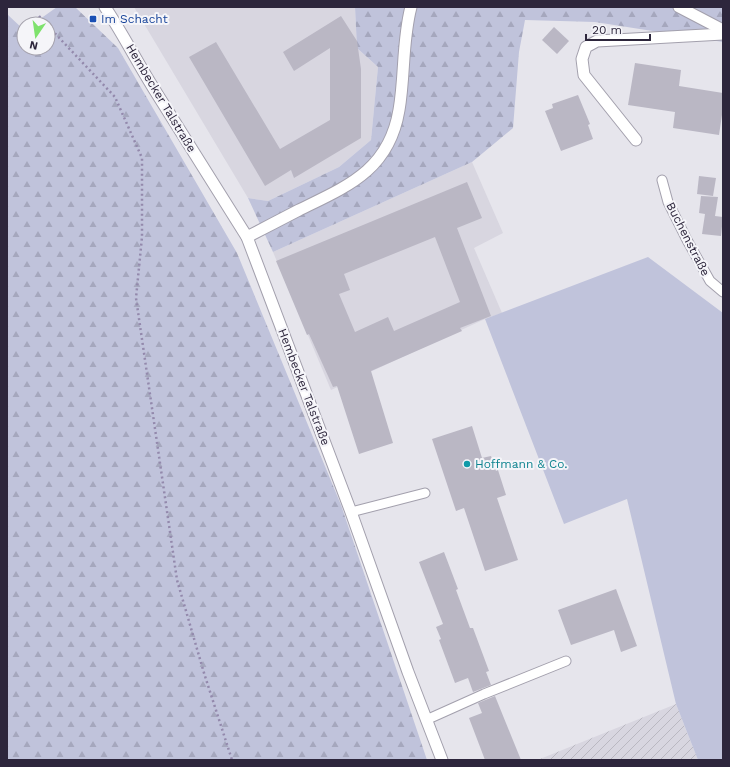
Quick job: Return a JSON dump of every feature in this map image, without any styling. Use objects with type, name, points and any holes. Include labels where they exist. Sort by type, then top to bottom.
[{"type":"street","name":"Hembecker Talstraße","points":[[105,7],[123,34],[139,66],[247,237],[351,512],[408,672],[442,760]]},
{"type":"street","name":"Hembecker Talstraße","points":[[115,7],[123,34]]},
{"type":"street","points":[[247,237],[335,194],[374,165],[387,149],[394,131],[399,111],[403,53],[411,7]]},
{"type":"street","points":[[679,7],[723,30]]},
{"type":"street","points":[[636,140],[584,75],[582,58],[586,47],[596,41],[723,34]]},
{"type":"lane","name":"Buchenstraße","points":[[662,180],[668,202],[691,247],[710,281],[723,292]]},
{"type":"lane","points":[[351,512],[425,493]]},
{"type":"lane","points":[[426,720],[566,660]]},
{"type":"path","points":[[56,35],[115,97],[142,158],[142,237],[136,298],[177,580],[204,673],[232,760]]},
{"type":"shaded area","points":[[134,7],[355,7],[357,48],[378,67],[371,140],[339,167],[268,201],[248,198]]},
{"type":"shaded area","points":[[472,162],[503,233],[474,248],[502,313],[485,319],[331,390],[273,252]]},
{"type":"shaded area","points":[[676,704],[698,760],[540,760],[540,759]]},
{"type":"green space","points":[[57,7],[75,7],[118,48],[237,253],[341,505],[427,760],[7,760],[7,14],[16,22],[16,56],[56,56],[56,16],[44,16]]},
{"type":"green space","points":[[355,7],[723,7],[723,42],[595,22],[525,20],[519,52],[513,128],[472,162],[273,252],[248,198],[268,201],[339,167],[371,140],[378,67],[357,48]]},
{"type":"green space","points":[[648,257],[723,313],[723,760],[698,760],[676,704],[627,499],[564,524],[485,319]]},
{"type":"building","points":[[341,16],[357,41],[361,69],[361,138],[294,178],[291,170],[265,186],[189,57],[216,42],[280,149],[330,120],[330,48],[294,71],[283,52]]},
{"type":"building","points":[[554,27],[569,41],[557,54],[542,40]]},
{"type":"building","points":[[635,63],[681,70],[679,86],[723,93],[723,108],[719,135],[673,128],[675,112],[628,105]]},
{"type":"building","points":[[578,95],[590,124],[588,125],[593,139],[561,151],[545,111],[553,108],[552,104]]},
{"type":"building","points":[[699,176],[716,178],[713,196],[697,194]]},
{"type":"building","points":[[467,182],[482,218],[457,228],[491,316],[460,328],[462,331],[371,371],[393,443],[359,454],[337,386],[333,387],[309,334],[307,335],[276,261]],"holes":[[[435,237],[460,302],[394,331],[388,317],[355,332],[339,294],[350,290],[344,274]]]},
{"type":"building","points":[[701,196],[718,197],[715,216],[723,217],[721,236],[702,234],[705,214],[699,213]]},
{"type":"building","name":"Hoffmann & Co.","points":[[472,426],[482,458],[491,456],[496,471],[498,470],[506,495],[497,498],[518,560],[485,571],[464,508],[456,511],[432,439]]},
{"type":"building","points":[[444,552],[458,589],[456,590],[470,628],[473,628],[489,671],[486,672],[491,685],[473,692],[468,678],[455,683],[439,640],[441,639],[436,627],[443,624],[419,562]]},
{"type":"building","points":[[616,589],[637,646],[621,652],[614,630],[571,645],[558,610]]},
{"type":"building","points":[[495,696],[521,760],[485,760],[469,718],[482,713],[478,703]]},
{"type":"place","name":"Im Schacht","points":[[93,19]]},
{"type":"place","name":"Hoffmann & Co.","points":[[467,464]]}]
